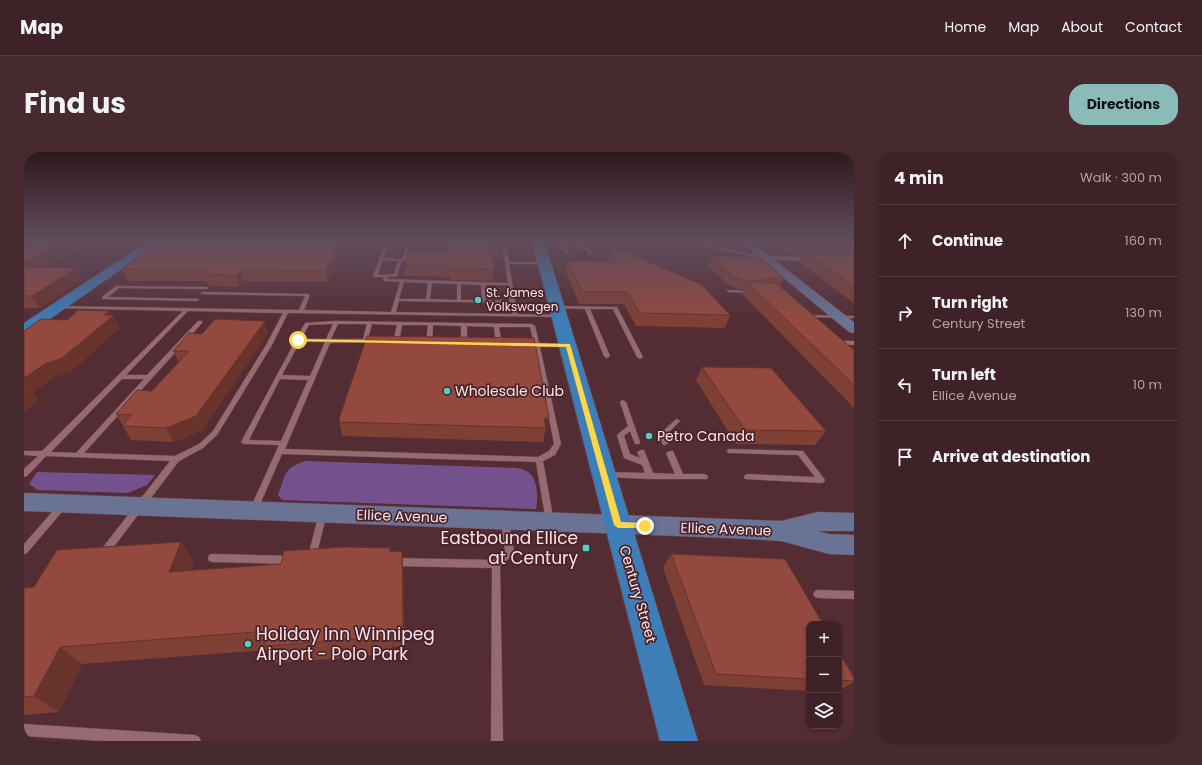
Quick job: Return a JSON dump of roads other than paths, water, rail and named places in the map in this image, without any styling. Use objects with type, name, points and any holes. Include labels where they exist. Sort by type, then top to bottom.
[{"type":"main road","points":[[24,330],[116,267]]},
{"type":"main road","name":"Century Street","points":[[546,267],[679,741]]},
{"type":"main road","points":[[770,267],[854,330]]},
{"type":"main road","points":[[792,267],[854,317]]},
{"type":"main road","name":"Ellice Avenue","points":[[24,502],[323,512],[781,531],[828,544],[854,545]]},
{"type":"main road","name":"Ellice Avenue","points":[[781,531],[818,520],[854,522]]},
{"type":"lane","points":[[378,267],[375,276],[396,275],[399,267]]},
{"type":"lane","points":[[507,267],[515,315]]},
{"type":"lane","points":[[386,276],[385,280],[430,283],[509,284]]},
{"type":"lane","points":[[393,313],[402,281]]},
{"type":"lane","points":[[428,301],[430,283]]},
{"type":"lane","points":[[459,283],[459,302]]},
{"type":"lane","points":[[483,284],[484,302]]},
{"type":"lane","points":[[197,300],[104,298],[118,287],[207,288]]},
{"type":"lane","points":[[729,291],[758,292]]},
{"type":"lane","points":[[203,293],[308,295],[301,312]]},
{"type":"lane","points":[[397,300],[512,302]]},
{"type":"lane","points":[[57,307],[515,315],[587,308],[615,308],[640,357]]},
{"type":"lane","points":[[587,308],[607,356]]},
{"type":"lane","points":[[24,474],[187,310]]},
{"type":"lane","points":[[117,556],[98,556],[176,458],[201,446],[215,433],[269,345],[286,312]]},
{"type":"lane","points":[[806,321],[800,316],[854,317]]},
{"type":"lane","points":[[78,455],[200,322]]},
{"type":"lane","points":[[254,510],[336,322]]},
{"type":"lane","points":[[365,341],[370,322]]},
{"type":"lane","points":[[280,451],[539,460],[552,453],[558,444],[532,326],[370,322],[307,324],[244,442],[283,443]]},
{"type":"lane","points":[[388,342],[399,342],[400,323]]},
{"type":"lane","points":[[429,342],[430,324]]},
{"type":"lane","points":[[464,324],[464,343]]},
{"type":"lane","points":[[496,325],[499,344]]},
{"type":"lane","points":[[298,340],[380,342]]},
{"type":"lane","points":[[422,342],[436,343]]},
{"type":"lane","points":[[829,342],[854,343]]},
{"type":"lane","points":[[457,343],[471,343]]},
{"type":"lane","points":[[492,344],[506,344]]},
{"type":"lane","points":[[522,344],[568,345]]},
{"type":"lane","points":[[121,377],[149,377]]},
{"type":"lane","points":[[278,377],[312,378]]},
{"type":"lane","points":[[623,402],[637,442]]},
{"type":"lane","points":[[665,443],[662,434],[677,421]]},
{"type":"lane","points":[[632,427],[620,435],[627,456],[645,462]]},
{"type":"lane","points":[[731,451],[800,453],[821,480],[748,477]]},
{"type":"lane","points":[[641,452],[650,476]]},
{"type":"lane","points":[[24,453],[176,458]]},
{"type":"lane","points":[[670,453],[680,476]]},
{"type":"lane","points":[[539,460],[550,522]]},
{"type":"lane","points":[[604,475],[704,477]]},
{"type":"lane","points":[[24,550],[65,504]]},
{"type":"lane","points":[[212,558],[315,560],[323,512]]},
{"type":"lane","points":[[388,562],[496,564],[510,552],[505,520]]},
{"type":"lane","points":[[496,564],[497,741]]},
{"type":"lane","points":[[818,594],[854,595]]},
{"type":"lane","points":[[24,730],[195,741]]},
{"type":"place","name":"St. James Volkswagen","points":[[478,300]]},
{"type":"place","name":"Wholesale Club","points":[[447,391]]},
{"type":"place","name":"Petro Canada","points":[[649,436]]},
{"type":"place","name":"Eastbound Ellice at Century","points":[[586,548]]},
{"type":"place","name":"Holiday Inn Winnipeg Airport - Polo Park","points":[[248,644]]}]
